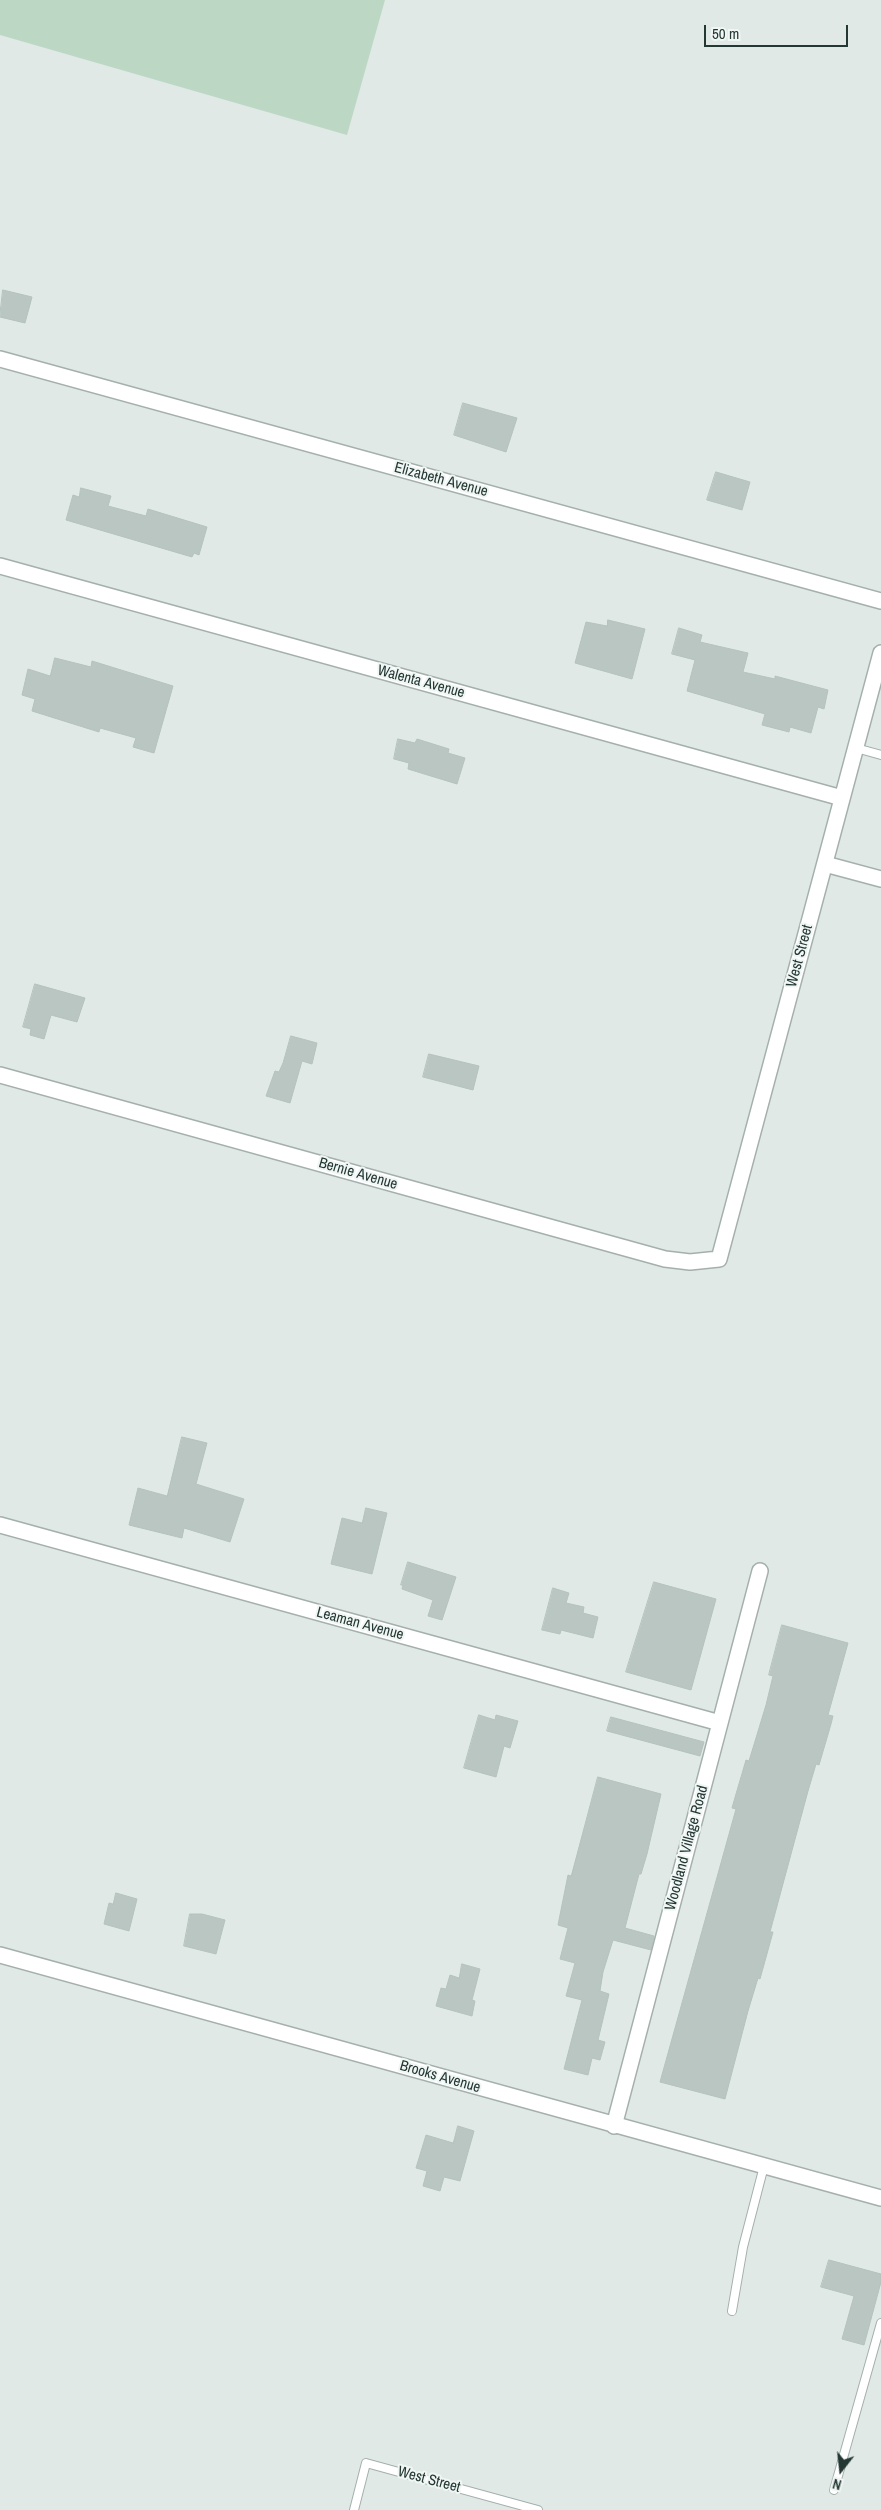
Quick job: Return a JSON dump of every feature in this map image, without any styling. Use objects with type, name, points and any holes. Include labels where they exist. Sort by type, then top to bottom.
[{"type":"street","name":"Elizabeth Avenue","points":[[0,359],[881,601]]},
{"type":"street","name":"Walenta Avenue","points":[[0,566],[842,798]]},
{"type":"street","name":"West Street","points":[[718,1259],[881,653]]},
{"type":"street","points":[[825,864],[881,879]]},
{"type":"street","name":"Bernie Avenue","points":[[0,1074],[664,1260],[690,1262],[718,1259]]},
{"type":"street","name":"Leaman Avenue","points":[[0,1525],[720,1723]]},
{"type":"street","name":"Woodland Village Road","points":[[614,2126],[760,1571]]},
{"type":"street","name":"Brooks Avenue","points":[[0,1955],[614,2126],[881,2198]]},
{"type":"lane","points":[[856,748],[881,754]]},
{"type":"lane","points":[[732,2311],[743,2247],[764,2166]]},
{"type":"lane","points":[[834,2490],[881,2324]]},
{"type":"lane","name":"West Street","points":[[354,2510],[366,2464],[538,2510]]},
{"type":"green space","points":[[0,0],[385,0],[347,135],[0,35]]},
{"type":"building","points":[[3,290],[32,297],[25,323],[0,317]]},
{"type":"building","points":[[463,403],[517,418],[506,452],[454,435]]},
{"type":"building","points":[[716,472],[750,482],[742,510],[707,500]]},
{"type":"building","points":[[81,488],[111,496],[108,506],[146,516],[148,509],[207,527],[199,555],[194,553],[192,557],[66,520],[73,495],[79,497]]},
{"type":"building","points":[[608,620],[645,629],[632,679],[575,663],[586,622],[607,626]]},
{"type":"building","points":[[679,628],[702,635],[700,642],[748,653],[743,672],[775,679],[775,676],[828,690],[824,709],[818,707],[811,733],[790,727],[789,732],[762,725],[765,714],[687,691],[695,660],[672,654]]},
{"type":"building","points":[[55,658],[91,667],[92,661],[173,686],[154,753],[133,747],[136,738],[100,728],[99,732],[32,711],[35,699],[22,695],[28,669],[50,676]]},
{"type":"building","points":[[398,739],[415,743],[417,739],[449,749],[448,753],[465,758],[457,784],[408,769],[409,763],[394,759]]},
{"type":"building","points":[[35,984],[85,998],[77,1022],[51,1015],[44,1039],[30,1035],[31,1029],[23,1027]]},
{"type":"building","points":[[291,1036],[317,1043],[312,1064],[302,1061],[290,1103],[266,1096],[275,1071],[279,1072],[283,1063]]},
{"type":"building","points":[[429,1054],[479,1066],[473,1090],[423,1077]]},
{"type":"building","points":[[182,1437],[207,1443],[196,1484],[244,1499],[230,1542],[184,1528],[182,1538],[129,1525],[138,1488],[167,1496]]},
{"type":"building","points":[[366,1508],[387,1513],[372,1574],[331,1564],[342,1518],[362,1523]]},
{"type":"building","points":[[408,1562],[456,1577],[442,1620],[428,1616],[433,1600],[402,1589],[403,1585],[401,1585]]},
{"type":"building","points":[[654,1582],[716,1599],[691,1690],[626,1672]]},
{"type":"building","points":[[553,1588],[569,1593],[566,1603],[584,1607],[583,1613],[598,1617],[593,1638],[561,1630],[560,1634],[542,1630]]},
{"type":"building","points":[[782,1625],[848,1643],[828,1715],[833,1716],[831,1724],[819,1765],[816,1764],[808,1791],[770,1932],[773,1932],[760,1979],[758,1978],[748,2011],[725,2099],[660,2082],[736,1809],[732,1808],[746,1760],[749,1761],[766,1705],[773,1676],[769,1675]]},
{"type":"building","points":[[479,1715],[495,1720],[496,1715],[518,1721],[510,1748],[504,1746],[496,1777],[464,1768]]},
{"type":"building","points":[[611,1717],[704,1742],[700,1756],[607,1731]]},
{"type":"building","points":[[598,1777],[661,1794],[647,1854],[641,1874],[639,1874],[625,1928],[654,1936],[651,1950],[613,1940],[603,1972],[600,1991],[609,1994],[598,2040],[605,2042],[600,2060],[592,2058],[588,2075],[564,2069],[582,2000],[566,1996],[575,1963],[560,1959],[568,1928],[558,1925],[568,1875],[571,1876]]},
{"type":"building","points":[[116,1893],[137,1899],[129,1931],[104,1924],[109,1903],[113,1904]]},
{"type":"building","points":[[190,1914],[202,1914],[225,1920],[216,1954],[184,1946]]},
{"type":"building","points":[[462,1964],[480,1969],[472,2000],[475,2001],[472,2016],[436,2006],[441,1988],[446,1989],[450,1975],[459,1978]]},
{"type":"building","points":[[458,2126],[474,2131],[460,2181],[444,2177],[440,2191],[423,2186],[427,2171],[416,2168],[426,2135],[453,2143]]},
{"type":"building","points":[[829,2260],[881,2274],[881,2282],[864,2345],[842,2339],[854,2296],[821,2287]]}]
